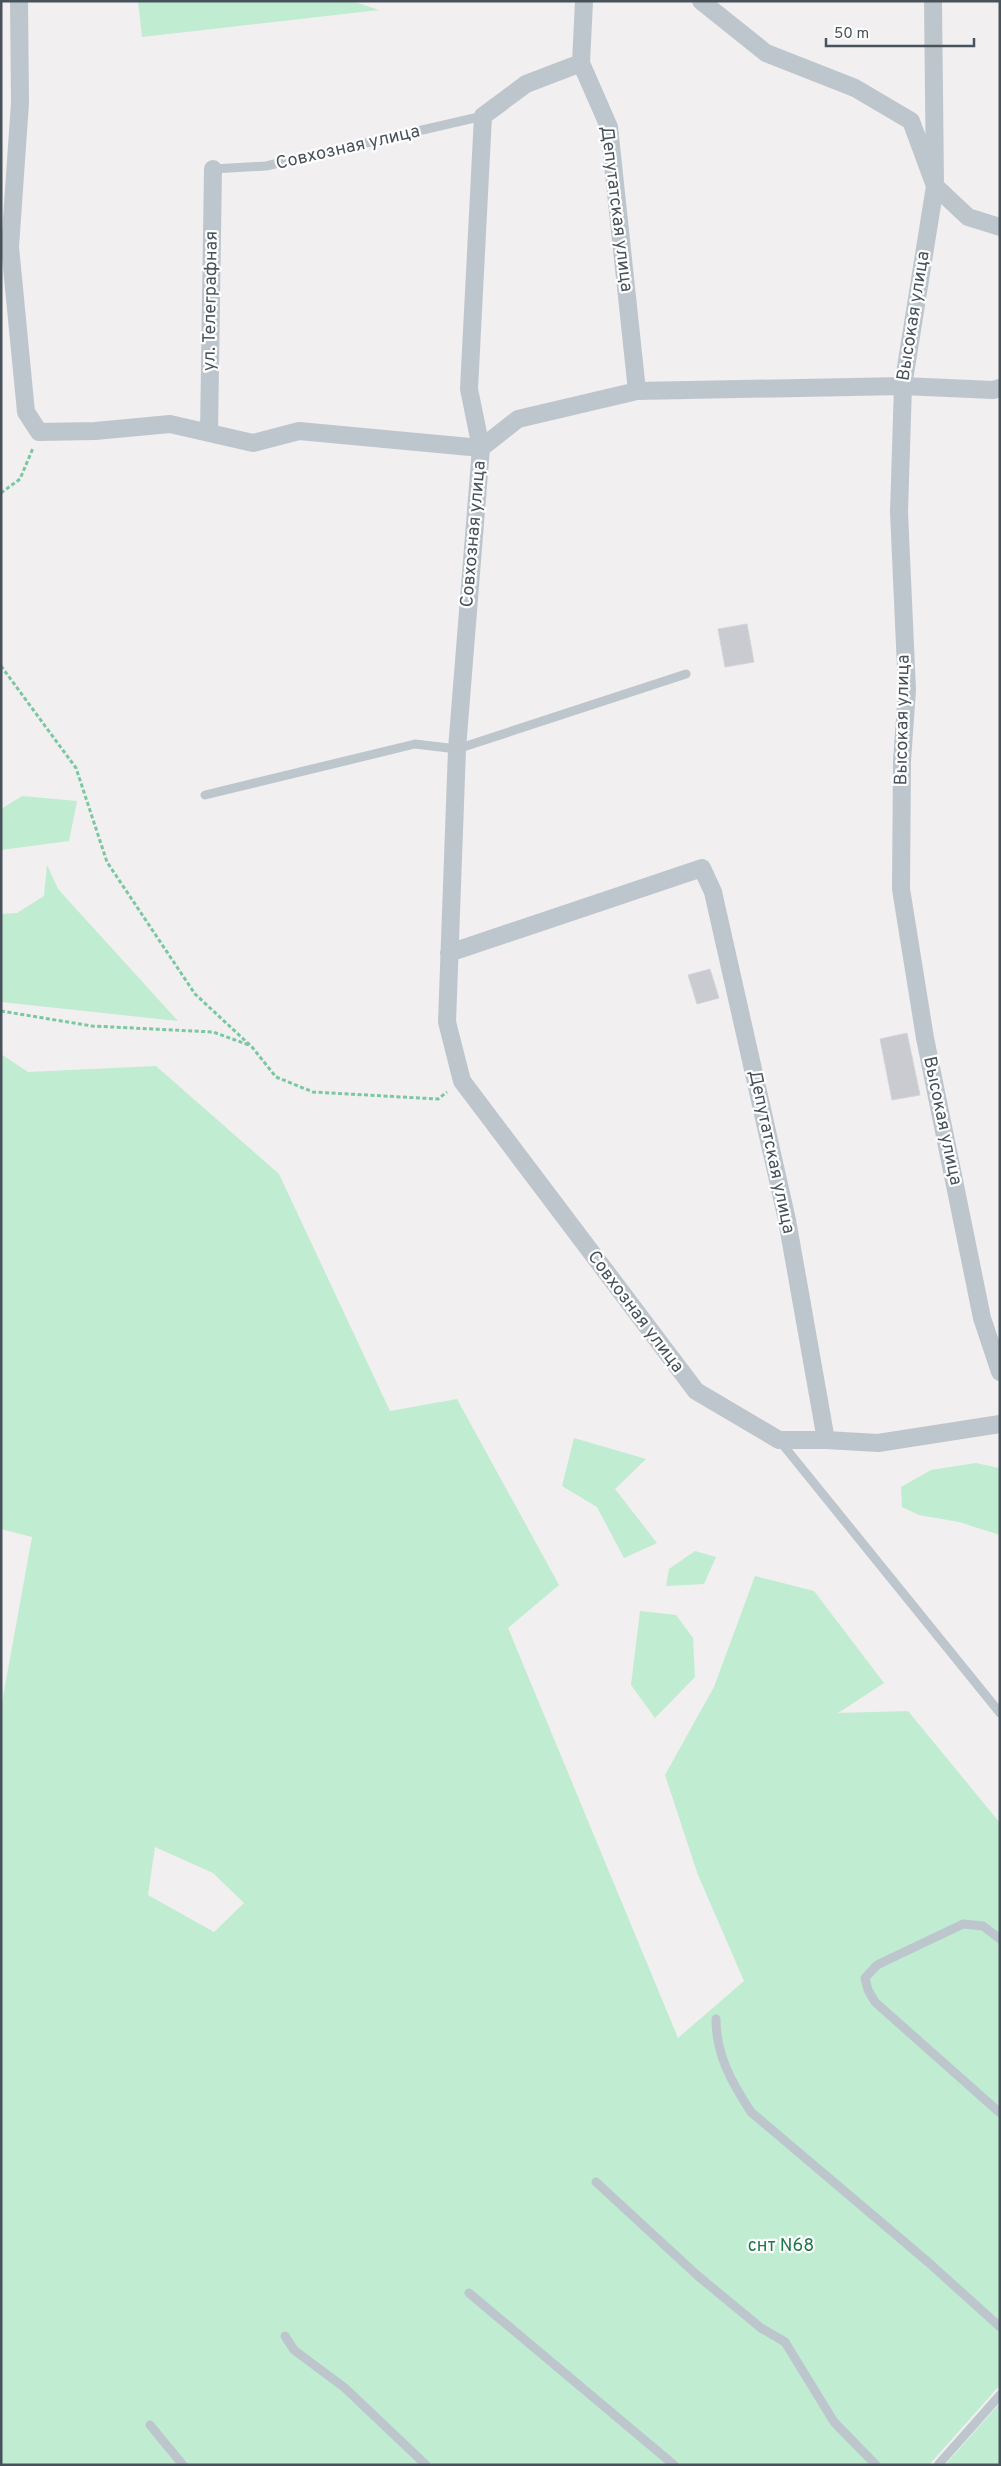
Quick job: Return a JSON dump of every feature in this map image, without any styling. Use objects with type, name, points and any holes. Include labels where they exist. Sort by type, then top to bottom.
[{"type":"street","points":[[19,1],[20,103],[10,247],[26,412],[39,432],[95,431],[170,424],[253,442],[299,431],[481,448],[518,419],[637,391],[902,386],[993,390],[1000,388]]},
{"type":"street","name":"Депутатская улица","points":[[584,1],[581,63],[609,127],[637,391]]},
{"type":"street","points":[[701,1],[766,53],[855,88],[911,121],[936,186],[968,217],[1000,227]]},
{"type":"street","name":"Высокая улица","points":[[933,1],[936,186],[902,386],[899,512],[908,690],[902,761],[901,889],[925,1038],[982,1318],[1000,1372]]},
{"type":"street","name":"Совхозная улица","points":[[581,63],[526,84],[482,116],[468,389],[481,448],[457,749],[447,1022],[462,1081],[696,1391],[779,1440]]},
{"type":"street","name":"ул. Телеграфная","points":[[209,433],[213,169]]},
{"type":"street","name":"Депутатская улица","points":[[450,953],[702,868],[713,892],[787,1220],[826,1440]]},
{"type":"street","points":[[779,1440],[826,1440],[878,1444],[1000,1424]]},
{"type":"lane","name":"Совхозная улица","points":[[213,169],[266,166],[482,116]]},
{"type":"lane","points":[[204,795],[415,744],[457,749],[686,674]]},
{"type":"lane","points":[[779,1440],[789,1455],[1000,1713]]},
{"type":"lane","points":[[1000,1939],[983,1926],[963,1924],[877,1965],[865,1978],[868,1990],[875,2002],[1000,2113]]},
{"type":"lane","points":[[716,2019],[716,2034],[730,2080],[751,2112],[928,2262],[1000,2327]]},
{"type":"lane","points":[[596,2182],[698,2276],[761,2328],[785,2342],[834,2422],[876,2465]]},
{"type":"lane","points":[[469,2293],[674,2465]]},
{"type":"lane","points":[[285,2336],[294,2350],[345,2388],[426,2465]]},
{"type":"lane","points":[[938,2465],[998,2401]]},
{"type":"lane","points":[[150,2424],[183,2465]]},
{"type":"path","points":[[1,493],[20,479],[39,432]]},
{"type":"path","points":[[1,666],[76,768],[107,862],[195,994],[252,1047],[276,1077],[313,1092],[438,1099],[462,1081]]},
{"type":"path","points":[[1,1011],[92,1026],[213,1032],[228,1036],[252,1047]]},
{"type":"green space","points":[[138,1],[352,1],[379,10],[142,37]]},
{"type":"green space","points":[[22,796],[77,801],[69,841],[1,850],[1,809]]},
{"type":"green space","points":[[47,865],[58,889],[178,1021],[1,1002],[1,914],[17,913],[44,896]]},
{"type":"green space","name":"снт N68","points":[[1,1054],[28,1072],[156,1066],[279,1174],[390,1411],[457,1399],[559,1585],[508,1628],[678,2038],[744,1981],[698,1875],[665,1775],[714,1687],[755,1576],[814,1591],[884,1683],[838,1713],[908,1711],[1000,1823],[1000,2385],[929,2465],[1,2465],[1,1708],[32,1537],[1,1529]],"holes":[[[155,1847],[213,1873],[244,1903],[214,1932],[148,1895]]]},
{"type":"green space","points":[[574,1438],[646,1459],[615,1489],[657,1543],[624,1558],[597,1507],[562,1486]]},
{"type":"green space","points":[[976,1463],[999,1468],[1000,1470],[1000,1535],[959,1522],[919,1515],[902,1507],[901,1487],[931,1470]]},
{"type":"green space","points":[[695,1551],[716,1557],[704,1584],[666,1586],[669,1569]]},
{"type":"green space","points":[[640,1611],[676,1615],[693,1638],[695,1677],[655,1718],[631,1685]]},
{"type":"green space","points":[[1000,2403],[1000,2465],[945,2465]]},
{"type":"building","points":[[747,624],[754,662],[725,667],[718,629]]},
{"type":"building","points":[[710,969],[719,998],[697,1004],[688,975]]},
{"type":"building","points":[[907,1033],[920,1095],[892,1100],[880,1039]]}]
